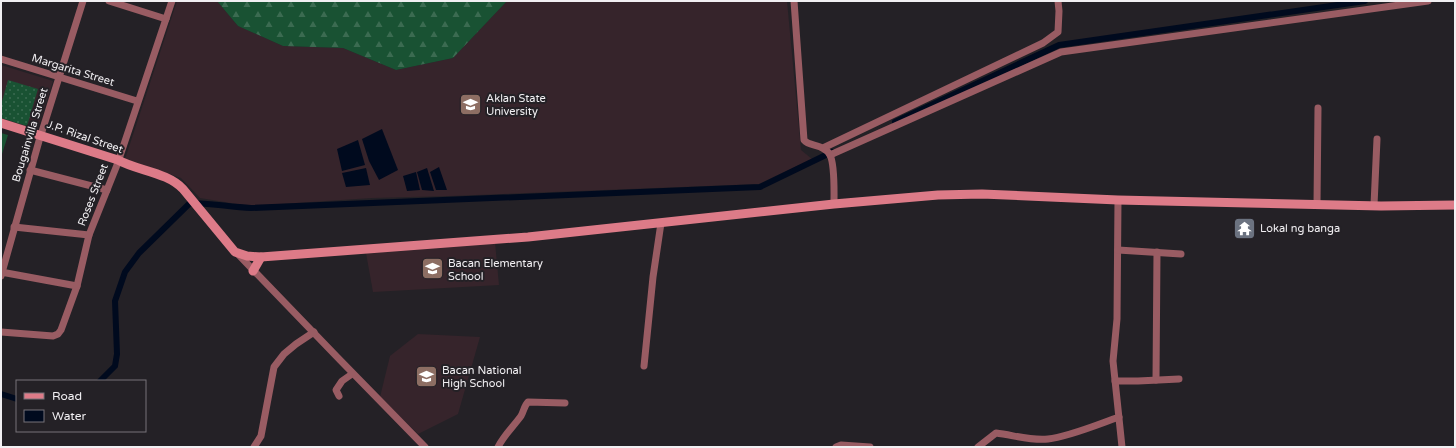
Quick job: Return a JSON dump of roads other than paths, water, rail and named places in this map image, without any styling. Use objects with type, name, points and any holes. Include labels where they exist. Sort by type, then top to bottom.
[{"type":"main road","name":"J.P. Rizal Street","points":[[1,123],[39,138]]},
{"type":"main road","name":"J.P. Rizal Street","points":[[1,129],[39,138],[118,162],[170,180],[179,185],[235,252]]},
{"type":"main road","points":[[235,252],[247,256],[261,257],[528,237],[834,204],[938,195],[982,194],[1118,200],[1374,206],[1455,204]]},
{"type":"main road","points":[[253,271],[261,257]]},
{"type":"street","name":"Bougainvilla Street","points":[[1,274],[39,138],[83,1]]},
{"type":"street","points":[[109,1],[166,19]]},
{"type":"street","name":"Roses Street","points":[[1,332],[54,336],[62,330],[76,286],[89,235],[118,162],[137,101],[172,1]]},
{"type":"street","points":[[794,1],[804,140],[807,143],[819,146],[828,152],[832,163],[834,204]]},
{"type":"street","points":[[828,152],[1043,43],[1058,32],[1058,1]]},
{"type":"street","points":[[828,152],[1062,52],[1428,1]]},
{"type":"street","name":"Margarita Street","points":[[1,59],[137,101]]},
{"type":"street","points":[[1317,204],[1318,108]]},
{"type":"street","points":[[1374,206],[1377,139]]},
{"type":"street","points":[[30,170],[107,190]]},
{"type":"street","points":[[1118,200],[1117,319],[1113,361],[1122,447]]},
{"type":"street","points":[[644,366],[653,277],[661,223]]},
{"type":"street","points":[[14,227],[89,235]]},
{"type":"street","points":[[1118,250],[1181,254]]},
{"type":"street","points":[[235,252],[314,332],[352,374],[425,447]]},
{"type":"street","points":[[1156,380],[1157,252]]},
{"type":"street","points":[[1,274],[76,286]]},
{"type":"street","points":[[254,447],[261,436],[274,367],[284,354],[314,332]]},
{"type":"street","points":[[339,396],[336,390],[342,381],[352,374]]},
{"type":"street","points":[[1115,381],[1179,379]]},
{"type":"street","points":[[498,447],[506,434],[521,416],[528,402],[566,403]]},
{"type":"street","points":[[978,447],[996,433],[1048,440],[1119,417]]},
{"type":"street","points":[[836,447],[841,445],[870,447]]},
{"type":"water","points":[[382,129],[398,170],[379,180],[369,161],[362,139]]},
{"type":"water","points":[[358,140],[365,165],[342,171],[337,149]]},
{"type":"water","points":[[439,167],[447,190],[436,190],[430,172]]},
{"type":"water","points":[[366,168],[370,185],[346,187],[342,173]]},
{"type":"water","points":[[427,168],[434,191],[422,190],[417,172]]},
{"type":"water","points":[[416,172],[420,190],[407,191],[403,176]]},
{"type":"waterway","points":[[895,122],[1059,45],[1365,1]]},
{"type":"waterway","points":[[101,380],[115,366],[117,354],[115,301],[125,272],[139,253],[190,203],[251,208],[760,187],[832,152]]},
{"type":"waterway","points":[[1,394],[16,399]]},
{"type":"place","name":"Aklan State University","points":[[470,104]]},
{"type":"place","name":"Lokal ng banga","points":[[1244,228]]},
{"type":"place","name":"Bacan Elementary School","points":[[433,269]]},
{"type":"place","name":"Bacan National High School","points":[[427,376]]}]
